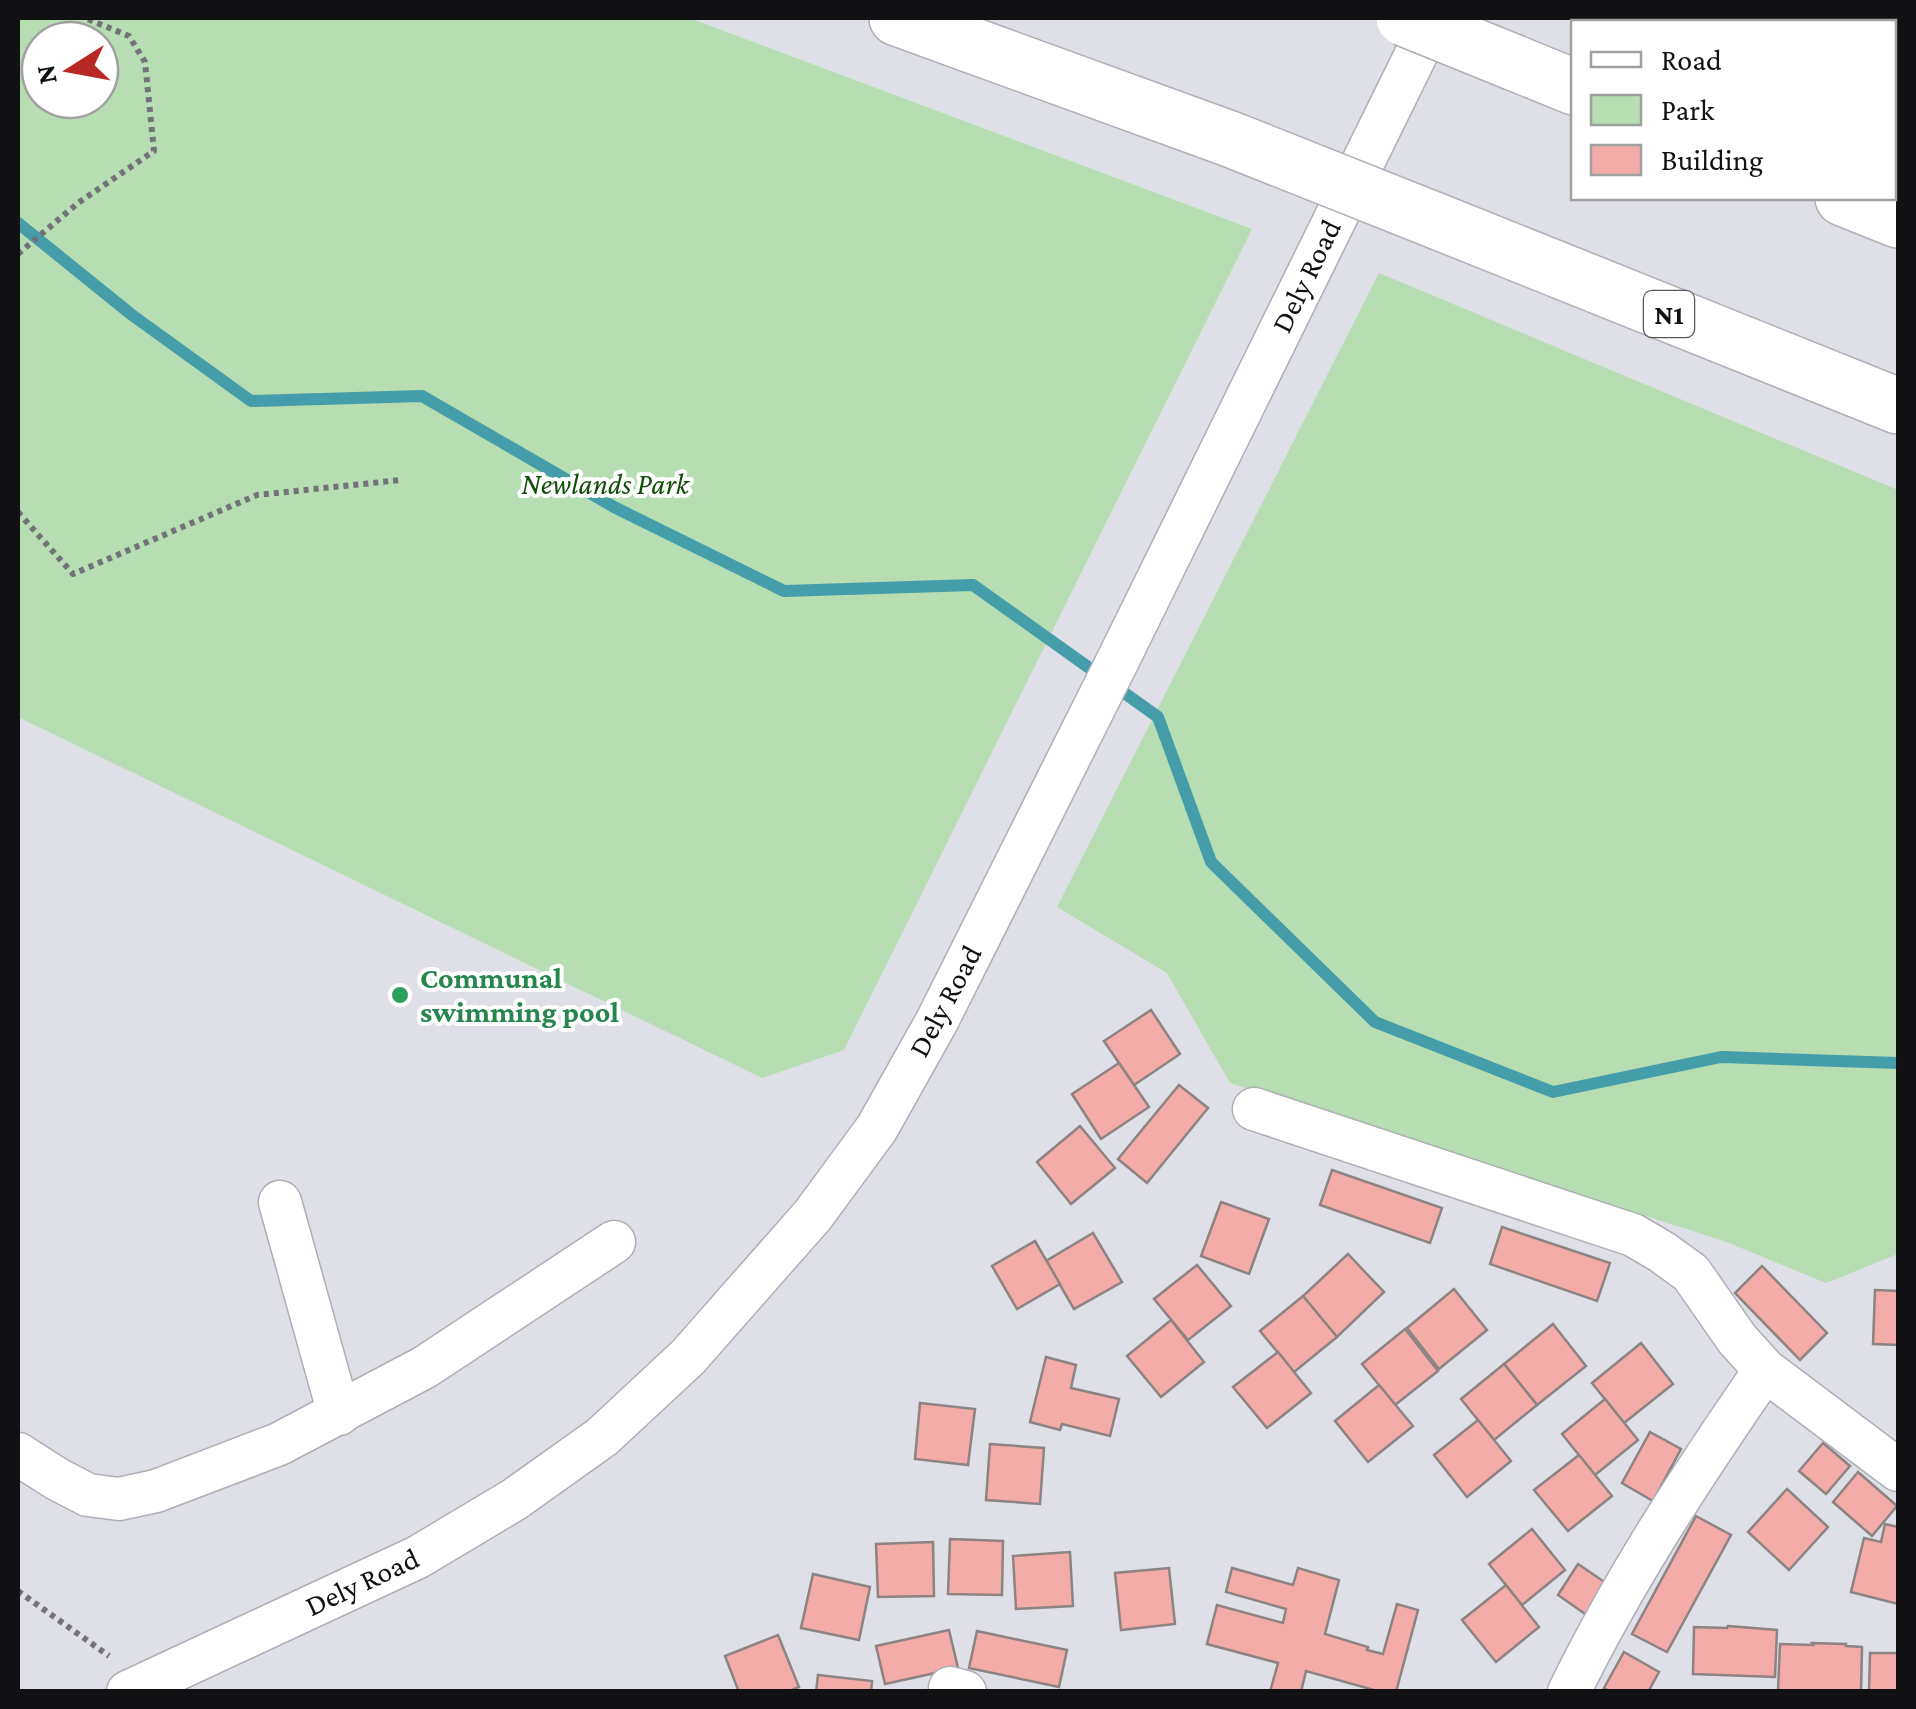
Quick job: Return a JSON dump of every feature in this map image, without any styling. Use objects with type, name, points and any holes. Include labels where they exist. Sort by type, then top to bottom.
[{"type":"highway","name":"N1","points":[[897,18],[1230,139],[1898,406]]},
{"type":"highway","points":[[1404,18],[1571,86]]},
{"type":"highway","points":[[1848,200],[1898,220]]},
{"type":"street","name":"Dely Road","points":[[137,1687],[418,1557],[499,1509],[602,1437],[688,1357],[813,1215],[876,1128],[937,1022],[1434,18]]},
{"type":"street","points":[[1254,1109],[1633,1235],[1692,1273],[1737,1339],[1765,1370],[1898,1470]]},
{"type":"street","points":[[280,1202],[339,1414]]},
{"type":"street","points":[[18,1454],[88,1494],[119,1499],[156,1491],[278,1444],[426,1367],[614,1242]]},
{"type":"street","points":[[1569,1692],[1643,1556],[1765,1370]]},
{"type":"path","points":[[18,254],[78,203],[154,151],[146,62],[129,36],[85,18]]},
{"type":"path","points":[[18,512],[73,574],[256,495],[401,480]]},
{"type":"path","points":[[18,1590],[137,1687]]},
{"type":"green space","name":"Newlands Park","points":[[18,18],[689,18],[1252,229],[844,1050],[762,1078],[18,717]]},
{"type":"green space","points":[[1379,273],[1898,490],[1898,1254],[1826,1283],[1724,1241],[1230,1083],[1167,973],[1057,907]]},
{"type":"building","points":[[1151,1010],[1180,1054],[1134,1085],[1104,1041]]},
{"type":"building","points":[[1119,1063],[1149,1107],[1101,1139],[1072,1094]]},
{"type":"building","points":[[1179,1085],[1208,1108],[1147,1183],[1118,1159]]},
{"type":"building","points":[[1080,1126],[1115,1168],[1071,1204],[1037,1162]]},
{"type":"building","points":[[1332,1170],[1442,1208],[1430,1243],[1320,1205]]},
{"type":"building","points":[[1221,1202],[1269,1219],[1249,1274],[1201,1256]]},
{"type":"building","points":[[1502,1227],[1610,1263],[1597,1301],[1490,1264]]},
{"type":"building","points":[[1093,1233],[1122,1282],[1074,1309],[1046,1261]]},
{"type":"building","points":[[1035,1241],[1060,1284],[1017,1309],[992,1266]]},
{"type":"building","points":[[1348,1254],[1384,1292],[1337,1337],[1303,1296]]},
{"type":"building","points":[[1197,1265],[1231,1306],[1188,1340],[1154,1299]]},
{"type":"building","points":[[1762,1266],[1827,1333],[1800,1360],[1735,1293]]},
{"type":"building","points":[[1454,1289],[1487,1330],[1439,1369],[1407,1328]]},
{"type":"building","points":[[1875,1290],[1898,1291],[1898,1345],[1873,1344]]},
{"type":"building","points":[[1303,1296],[1337,1337],[1294,1372],[1260,1331]]},
{"type":"building","points":[[1171,1320],[1204,1362],[1161,1397],[1127,1356]]},
{"type":"building","points":[[1553,1324],[1586,1366],[1537,1405],[1504,1364]]},
{"type":"building","points":[[1405,1329],[1438,1371],[1395,1405],[1362,1364]]},
{"type":"building","points":[[1641,1343],[1673,1384],[1624,1423],[1592,1383]]},
{"type":"building","points":[[1278,1352],[1311,1393],[1267,1428],[1233,1387]]},
{"type":"building","points":[[1046,1357],[1076,1365],[1071,1388],[1119,1399],[1110,1436],[1062,1424],[1060,1430],[1030,1422]]},
{"type":"building","points":[[1504,1364],[1537,1405],[1494,1440],[1461,1399]]},
{"type":"building","points":[[1379,1385],[1413,1426],[1368,1462],[1335,1421]]},
{"type":"building","points":[[1605,1399],[1638,1440],[1595,1475],[1562,1434]]},
{"type":"building","points":[[920,1403],[975,1409],[968,1465],[915,1459]]},
{"type":"building","points":[[1478,1420],[1511,1461],[1467,1497],[1434,1455]]},
{"type":"building","points":[[1650,1432],[1681,1449],[1653,1501],[1622,1483]]},
{"type":"building","points":[[1823,1443],[1850,1466],[1826,1494],[1799,1471]]},
{"type":"building","points":[[990,1444],[1044,1448],[1040,1504],[986,1500]]},
{"type":"building","points":[[1579,1455],[1612,1496],[1568,1531],[1534,1490]]},
{"type":"building","points":[[1858,1472],[1897,1506],[1872,1536],[1833,1502]]},
{"type":"building","points":[[1787,1489],[1828,1527],[1789,1570],[1748,1532]]},
{"type":"building","points":[[1696,1516],[1731,1535],[1667,1652],[1632,1634]]},
{"type":"building","points":[[1885,1524],[1898,1527],[1898,1604],[1851,1592],[1864,1538],[1881,1542]]},
{"type":"building","points":[[1532,1529],[1565,1570],[1522,1605],[1489,1564]]},
{"type":"building","points":[[950,1539],[1003,1541],[1002,1595],[948,1594]]},
{"type":"building","points":[[933,1542],[934,1596],[878,1597],[876,1544]]},
{"type":"building","points":[[1070,1552],[1073,1606],[1016,1609],[1013,1556]]},
{"type":"building","points":[[1578,1564],[1609,1585],[1588,1616],[1558,1595]]},
{"type":"building","points":[[1169,1568],[1175,1624],[1121,1630],[1115,1573]]},
{"type":"building","points":[[1232,1568],[1293,1585],[1298,1568],[1339,1580],[1325,1634],[1383,1654],[1397,1604],[1418,1610],[1396,1692],[1381,1692],[1306,1671],[1301,1692],[1270,1692],[1278,1663],[1207,1644],[1217,1605],[1283,1623],[1286,1609],[1226,1592]]},
{"type":"building","points":[[813,1574],[870,1587],[859,1640],[801,1628]]},
{"type":"building","points":[[1506,1585],[1539,1627],[1496,1662],[1462,1620]]},
{"type":"building","points":[[1694,1627],[1777,1630],[1775,1677],[1693,1674]]},
{"type":"building","points":[[949,1630],[958,1668],[885,1684],[876,1646]]},
{"type":"building","points":[[977,1631],[1067,1650],[1059,1687],[969,1668]]},
{"type":"building","points":[[778,1635],[799,1687],[787,1692],[739,1692],[725,1656]]},
{"type":"building","points":[[1780,1644],[1862,1647],[1861,1692],[1778,1691]]},
{"type":"building","points":[[1624,1652],[1659,1672],[1648,1692],[1610,1692],[1604,1688]]},
{"type":"building","points":[[1870,1653],[1898,1653],[1898,1692],[1869,1692]]},
{"type":"building","points":[[818,1675],[872,1681],[871,1692],[816,1692]]},
{"type":"waterway","points":[[18,223],[132,315],[251,401],[422,396],[614,507],[784,591],[973,585],[1158,717],[1211,862],[1375,1022],[1553,1092],[1721,1057],[1898,1063]]},
{"type":"place","name":"Communal swimming pool","points":[[400,995]]}]
